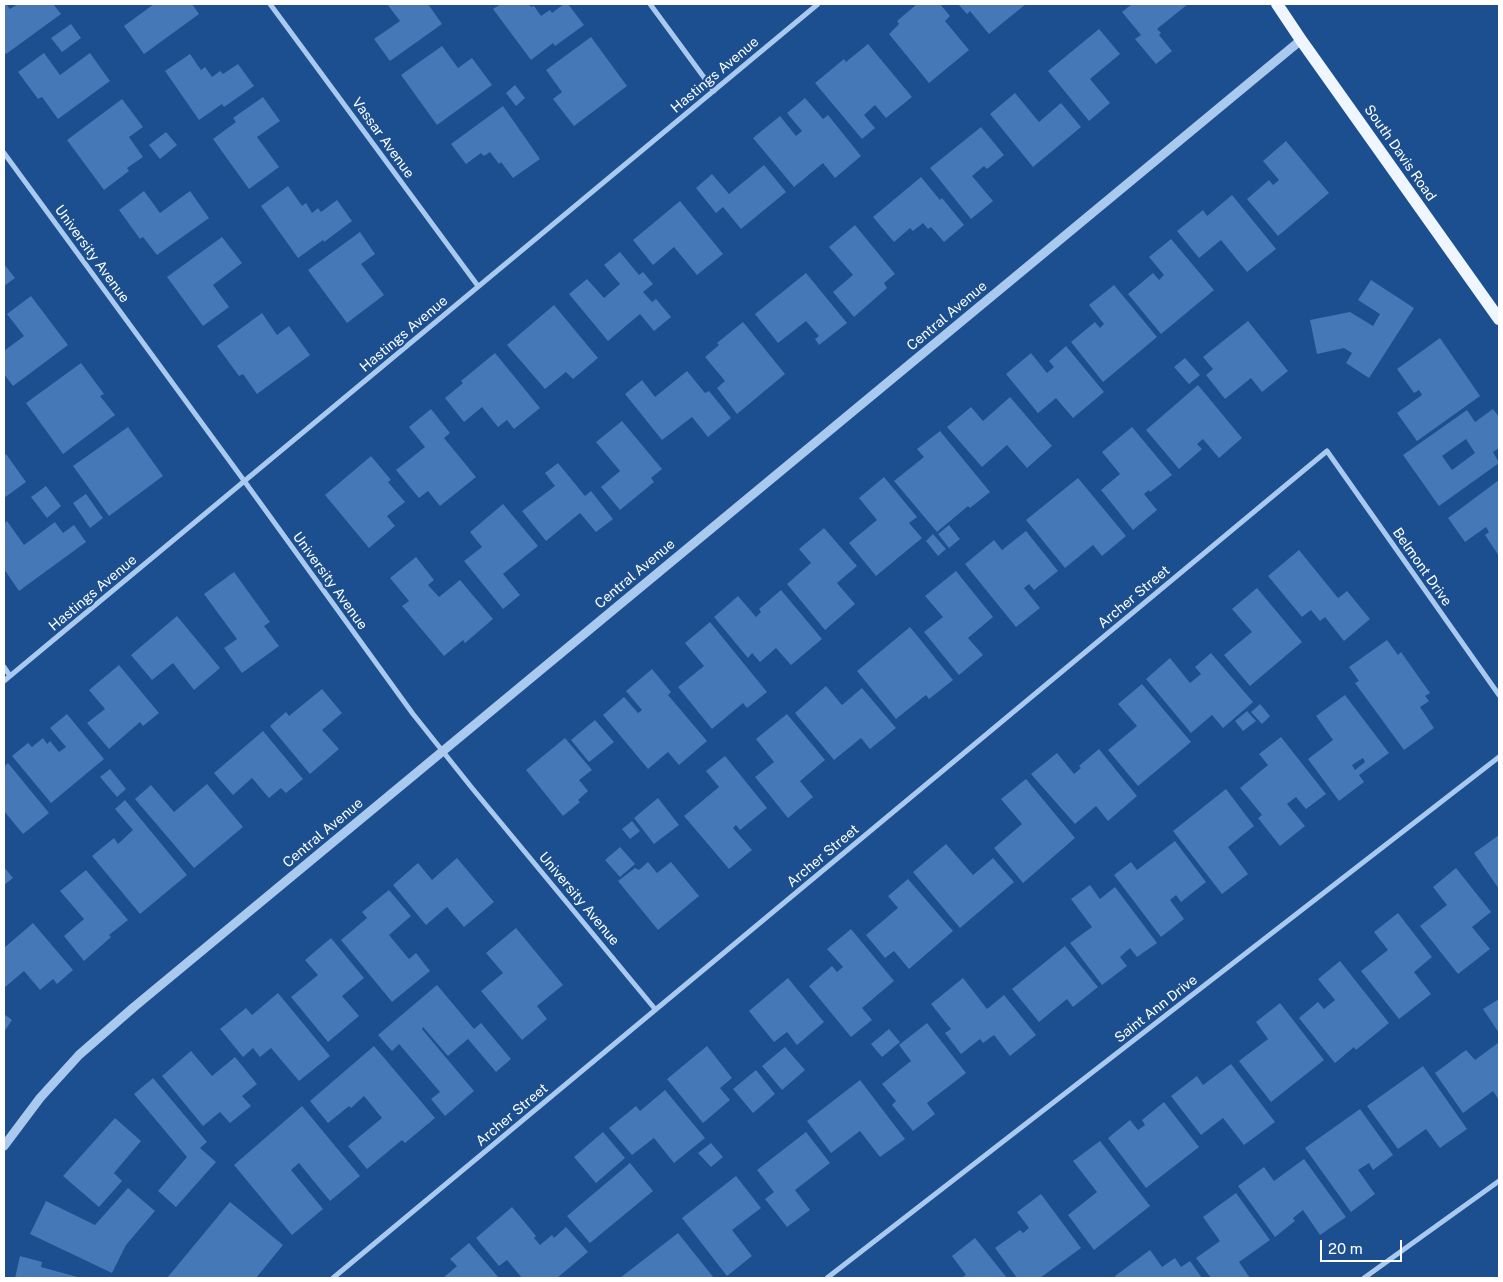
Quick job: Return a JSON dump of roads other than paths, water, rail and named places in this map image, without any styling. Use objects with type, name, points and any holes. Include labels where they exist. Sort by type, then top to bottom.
[{"type":"main road","name":"South Davis Road","points":[[1277,4],[1499,318]]},
{"type":"street","name":"Vassar Avenue","points":[[270,4],[478,286]]},
{"type":"street","points":[[650,4],[714,91]]},
{"type":"street","name":"Hastings Avenue","points":[[4,681],[818,4]]},
{"type":"street","name":"Central Avenue","points":[[4,1146],[40,1098],[79,1055],[142,1000],[1301,40]]},
{"type":"street","name":"University Avenue","points":[[4,153],[412,714],[655,1010]]},
{"type":"street","name":"Belmont Drive","points":[[1327,451],[1499,695]]},
{"type":"street","name":"Archer Street","points":[[333,1278],[1327,451]]},
{"type":"street","points":[[4,667],[10,676]]},
{"type":"street","name":"Saint Ann Drive","points":[[827,1278],[1499,757]]},
{"type":"street","points":[[1364,1278],[1499,1181]]}]
